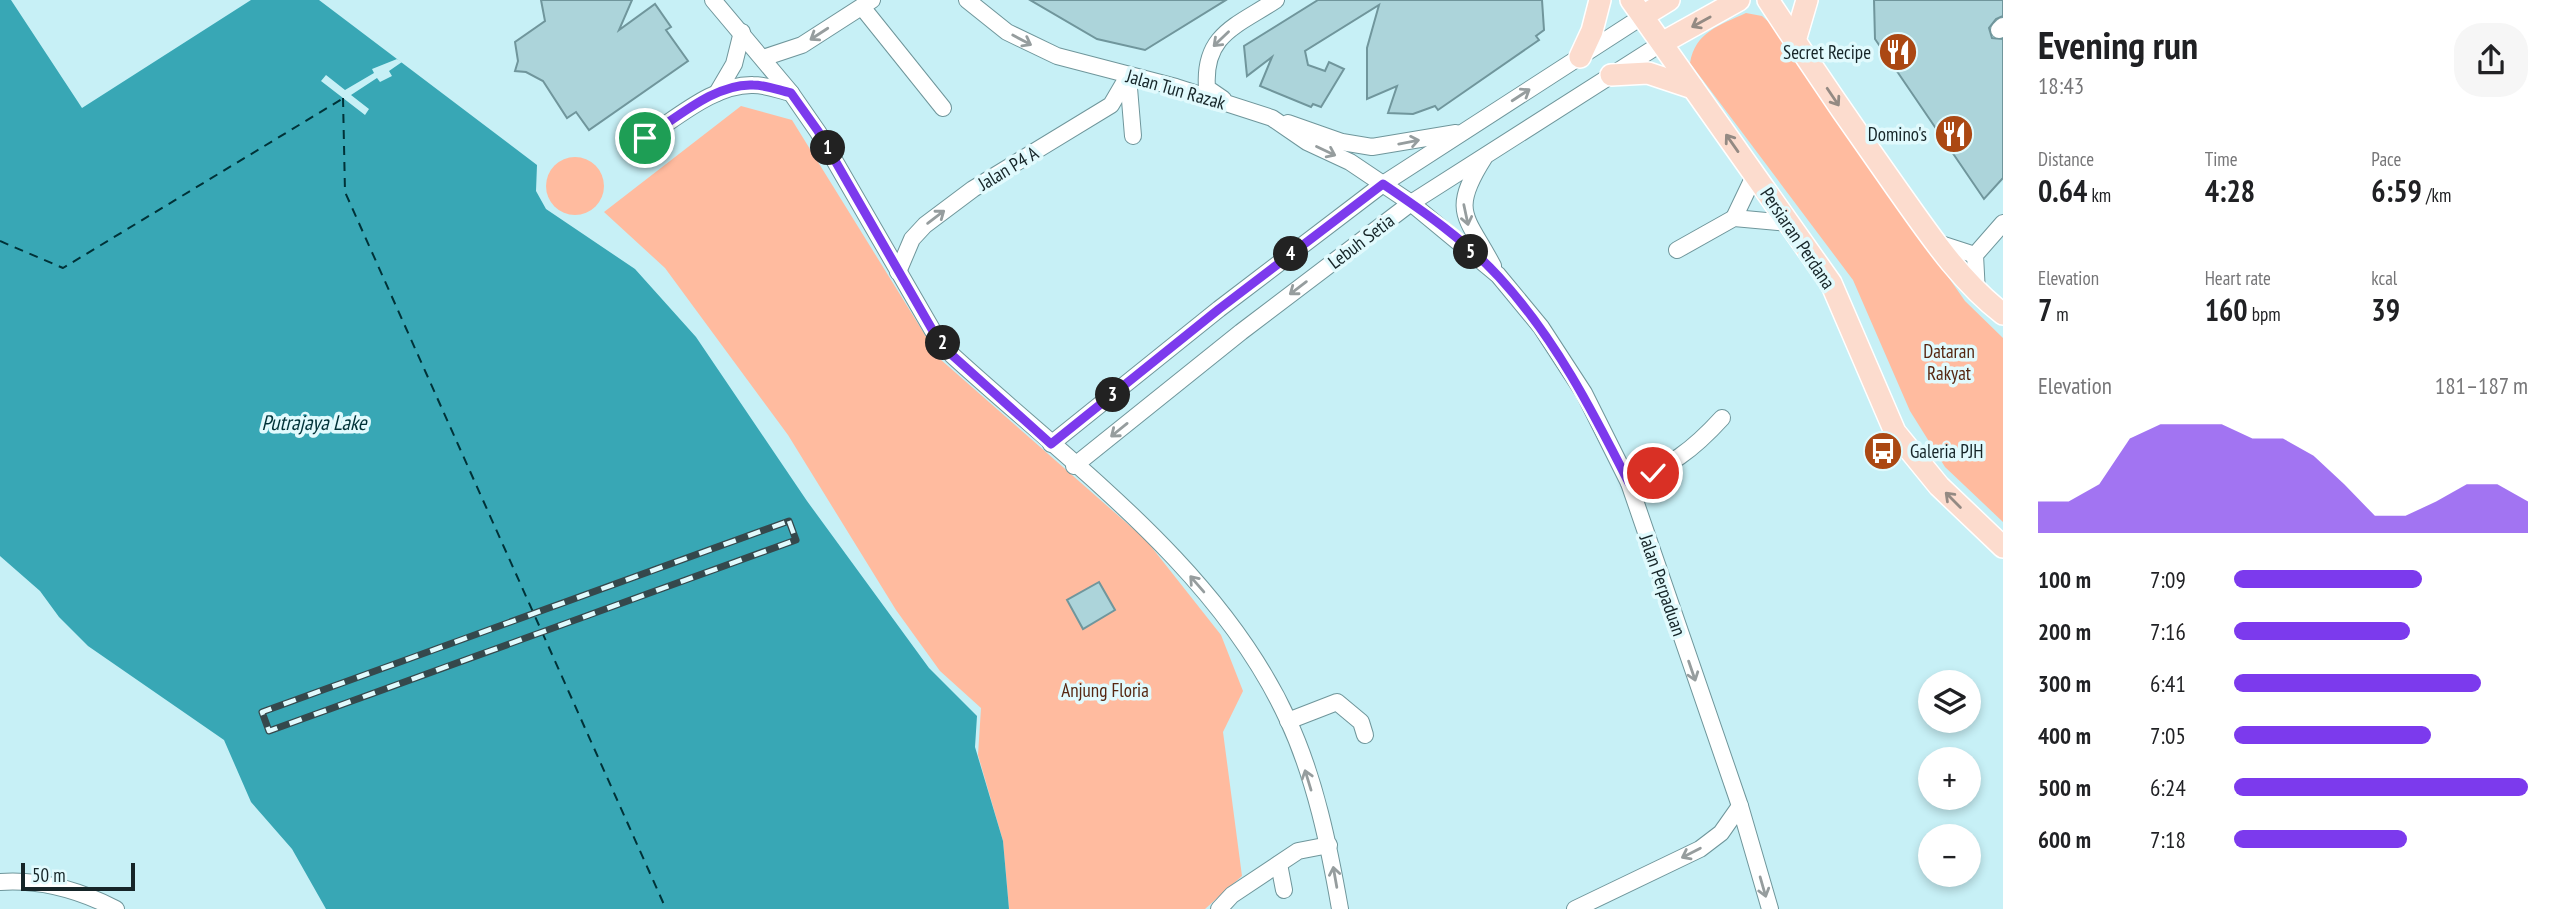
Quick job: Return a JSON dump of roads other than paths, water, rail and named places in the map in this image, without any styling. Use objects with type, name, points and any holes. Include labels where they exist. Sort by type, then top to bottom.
[{"type":"main road","points":[[1580,57],[1600,9],[1600,0]]},
{"type":"main road","name":"Lebuh Setia","points":[[1637,8],[1669,0]]},
{"type":"main road","name":"Lebuh Setia","points":[[1662,43],[1739,0]]},
{"type":"main road","points":[[1768,0],[1935,242],[1977,294],[2003,314]]},
{"type":"main road","points":[[1795,41],[1807,0]]},
{"type":"main road","name":"Persiaran Perdana","points":[[1637,8],[1831,283],[1895,432],[1939,486],[2003,547]]},
{"type":"main road","points":[[1611,75],[1648,74],[1693,88]]},
{"type":"street","points":[[713,0],[763,58],[818,131],[933,331],[952,355],[1141,524],[1223,615],[1257,664],[1289,721],[1329,845],[1340,909]]},
{"type":"street","name":"Jalan Tun Razak","points":[[967,0],[1007,32],[1032,46],[1272,118],[1307,142],[1350,162],[1411,203]]},
{"type":"street","points":[[1229,103],[1207,88],[1207,58],[1215,43],[1276,0]]},
{"type":"street","points":[[763,58],[802,45],[867,3],[943,108]]},
{"type":"street","name":"Lebuh Setia","points":[[1051,444],[1219,309],[1383,184],[1580,57],[1637,8]]},
{"type":"street","points":[[717,93],[734,64],[741,32]]},
{"type":"street","name":"Lebuh Setia","points":[[1074,466],[1241,332],[1411,203],[1662,43]]},
{"type":"street","points":[[1128,76],[1133,136]]},
{"type":"street","name":"Jalan P4 A","points":[[898,272],[912,239],[925,225],[973,189],[1111,105],[1128,76]]},
{"type":"street","points":[[645,138],[717,93],[749,84],[791,93]]},
{"type":"street","points":[[1272,118],[1342,142],[1373,147],[1464,131]]},
{"type":"street","points":[[1488,153],[1471,179],[1463,207],[1469,227],[1498,275]]},
{"type":"street","points":[[1734,218],[1755,174]]},
{"type":"street","name":"Jalan Perpaduan","points":[[1411,203],[1498,275],[1541,327],[1584,393],[1629,483],[1740,806],[1770,909]]},
{"type":"street","points":[[1677,250],[1734,218],[1789,223]]},
{"type":"street","points":[[1977,294],[1975,255],[2003,223]]},
{"type":"street","points":[[1935,242],[1975,255]]},
{"type":"street","points":[[1629,483],[1670,466],[1698,444],[1722,418]]},
{"type":"street","points":[[1289,721],[1337,702],[1361,722],[1365,735]]},
{"type":"street","points":[[1575,909],[1700,849],[1721,833],[1740,806]]},
{"type":"street","points":[[1219,909],[1235,902],[1298,851],[1329,845]]},
{"type":"street","points":[[1279,864],[1284,890]]},
{"type":"street","points":[[0,882],[22,880],[60,886],[116,909]]},
{"type":"water","name":"Putrajaya Lake","points":[[0,0],[11,0],[82,108],[251,0],[319,0],[537,165],[536,191],[546,209],[635,269],[696,337],[807,501],[929,668],[977,716],[975,747],[1003,841],[1009,909],[326,909],[292,849],[251,802],[224,740],[88,646],[59,617],[40,591],[0,556]]},
{"type":"railway","points":[[789,521],[796,540],[269,731],[262,712],[789,521]]},
{"type":"place","name":"Secret Recipe","points":[[1898,52]]},
{"type":"place","name":"Domino's","points":[[1954,134]]},
{"type":"place","name":"Galeria PJH","points":[[1883,451]]},
{"type":"park label","name":"Dataran Rakyat","points":[[1949,362]]},
{"type":"park label","name":"Anjung Floria","points":[[1105,690]]}]
